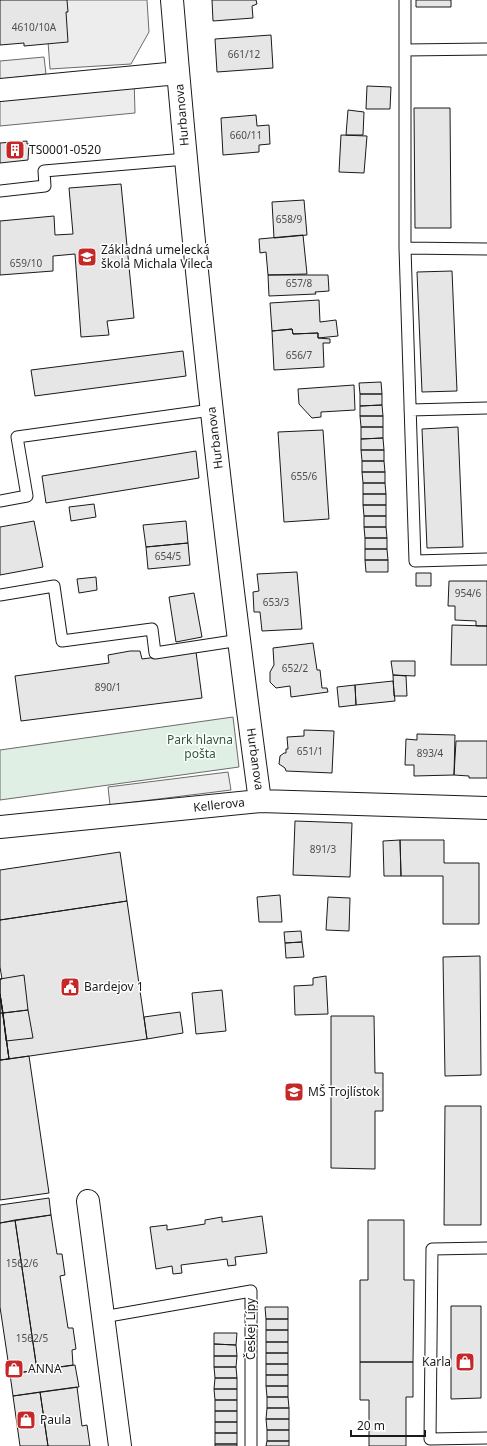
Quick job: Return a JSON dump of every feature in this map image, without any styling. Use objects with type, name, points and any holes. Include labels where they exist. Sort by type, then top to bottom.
[{"type":"street","name":"Hurbanova","points":[[172,0],[211,410],[260,801]]},
{"type":"street","name":"Hurbanova","points":[[0,90],[178,73]]},
{"type":"street","name":"Kellerova","points":[[0,827],[260,801],[487,808]]},
{"type":"street","points":[[88,1201],[120,1446]]},
{"type":"lane","points":[[405,0],[405,248],[415,561],[487,559]]},
{"type":"lane","points":[[405,50],[487,49]]},
{"type":"lane","points":[[0,191],[45,186],[44,171],[186,159]]},
{"type":"lane","points":[[405,248],[487,249]]},
{"type":"lane","points":[[410,410],[487,408]]},
{"type":"lane","points":[[0,501],[27,496],[17,437],[211,410]]},
{"type":"lane","points":[[0,595],[54,586],[62,641],[152,629],[155,653],[240,640]]},
{"type":"lane","points":[[487,1248],[432,1249],[430,1439],[487,1438]]},
{"type":"lane","name":"Českej Lípy","points":[[103,1317],[251,1291],[251,1446]]},
{"type":"green space","name":"Park hlavna pošta","points":[[233,717],[239,767],[0,800],[0,750]]},
{"type":"shaded area","points":[[45,0],[147,0],[149,32],[131,64],[50,69]]},
{"type":"shaded area","points":[[44,57],[46,74],[0,79],[0,61]]},
{"type":"shaded area","points":[[134,78],[135,113],[0,126],[0,90]]},
{"type":"shaded area","points":[[228,772],[231,790],[110,805],[108,787]]},
{"type":"building","points":[[0,0],[67,0],[68,12],[66,12],[68,42],[24,46],[24,43],[0,45]]},
{"type":"building","points":[[212,0],[256,0],[257,4],[252,6],[253,18],[213,21]]},
{"type":"building","points":[[416,0],[451,0],[451,7],[416,7]]},
{"type":"building","points":[[271,35],[273,68],[217,72],[215,39]]},
{"type":"building","points":[[367,86],[391,87],[390,109],[366,109]]},
{"type":"building","points":[[414,108],[450,108],[451,228],[415,228]]},
{"type":"building","points":[[348,110],[364,112],[363,135],[346,135]]},
{"type":"building","points":[[256,115],[257,126],[269,125],[270,144],[259,145],[259,152],[223,155],[221,118]]},
{"type":"building","points":[[341,135],[367,136],[364,173],[339,172]]},
{"type":"building","name":"TS0001-0520","points":[[27,141],[27,144],[29,144],[28,160],[0,163],[0,143]]},
{"type":"building","points":[[121,184],[134,318],[107,321],[109,335],[81,337],[75,254],[53,256],[53,271],[0,275],[0,221],[54,216],[55,235],[73,234],[69,188]]},
{"type":"building","points":[[304,200],[307,235],[274,238],[272,202]]},
{"type":"building","points":[[303,235],[307,274],[268,275],[266,252],[260,253],[259,239]]},
{"type":"building","points":[[452,271],[457,391],[422,392],[417,272]]},
{"type":"building","points":[[268,275],[328,275],[329,291],[315,292],[316,294],[269,296]]},
{"type":"building","points":[[319,300],[320,322],[336,320],[338,336],[318,338],[318,333],[293,334],[292,329],[272,331],[270,303]]},
{"type":"building","points":[[292,329],[293,334],[318,333],[318,338],[330,339],[330,343],[323,343],[324,367],[274,370],[272,331]]},
{"type":"building","points":[[183,351],[186,376],[35,396],[31,370]]},
{"type":"building","points":[[381,382],[382,394],[360,394],[359,383]]},
{"type":"building","points":[[354,385],[355,410],[321,412],[321,417],[312,418],[299,404],[298,389]]},
{"type":"building","points":[[360,394],[382,394],[382,405],[360,406]]},
{"type":"building","points":[[382,405],[383,416],[360,416],[360,406]]},
{"type":"building","points":[[360,416],[383,416],[383,427],[361,427]]},
{"type":"building","points":[[361,427],[383,427],[383,438],[361,439]]},
{"type":"building","points":[[458,427],[463,547],[427,548],[422,429]]},
{"type":"building","points":[[323,430],[329,519],[284,522],[278,432]]},
{"type":"building","points":[[383,438],[384,450],[361,450],[361,439]]},
{"type":"building","points":[[361,450],[384,450],[384,461],[362,461]]},
{"type":"building","points":[[196,451],[199,478],[46,503],[42,476]]},
{"type":"building","points":[[362,461],[384,461],[385,472],[362,472]]},
{"type":"building","points":[[362,472],[385,472],[385,483],[363,483]]},
{"type":"building","points":[[363,483],[385,483],[386,494],[363,494]]},
{"type":"building","points":[[363,494],[386,494],[386,505],[363,505]]},
{"type":"building","points":[[94,504],[96,517],[71,521],[69,507]]},
{"type":"building","points":[[363,505],[386,505],[386,516],[364,516]]},
{"type":"building","points":[[364,516],[386,516],[386,527],[364,527]]},
{"type":"building","points":[[34,521],[43,567],[0,575],[0,527]]},
{"type":"building","points":[[186,521],[188,543],[146,547],[143,525]]},
{"type":"building","points":[[364,527],[386,527],[387,538],[365,538]]},
{"type":"building","points":[[365,538],[387,538],[387,549],[365,549]]},
{"type":"building","points":[[188,543],[190,565],[148,569],[146,547]]},
{"type":"building","points":[[365,549],[387,549],[388,560],[365,560]]},
{"type":"building","points":[[365,560],[388,560],[388,572],[366,572]]},
{"type":"building","points":[[297,572],[302,629],[262,631],[260,612],[254,612],[253,592],[259,591],[257,574]]},
{"type":"building","points":[[416,573],[431,573],[431,586],[416,586]]},
{"type":"building","points":[[96,577],[97,590],[79,593],[77,579]]},
{"type":"building","points":[[449,581],[487,581],[487,626],[476,626],[476,621],[455,620],[455,606],[448,606]]},
{"type":"building","points":[[194,593],[202,637],[176,642],[169,597]]},
{"type":"building","points":[[452,625],[487,626],[487,665],[451,665]]},
{"type":"building","points":[[313,643],[317,670],[320,670],[322,688],[327,688],[328,692],[291,697],[290,686],[276,688],[270,682],[270,672],[274,665],[273,648]]},
{"type":"building","points":[[130,651],[140,651],[142,659],[196,652],[202,698],[21,721],[15,676],[109,663],[108,655]]},
{"type":"building","points":[[391,661],[415,661],[415,676],[393,675]]},
{"type":"building","points":[[393,675],[406,676],[407,696],[394,696]]},
{"type":"building","points":[[393,681],[395,701],[356,705],[355,685]]},
{"type":"building","points":[[355,685],[356,705],[339,707],[337,687]]},
{"type":"building","points":[[304,730],[334,731],[332,773],[286,771],[285,768],[279,764],[280,756],[286,753],[286,749],[288,749],[287,737],[304,736]]},
{"type":"building","points":[[417,734],[455,735],[454,775],[414,776],[414,765],[405,765],[406,739],[417,740]]},
{"type":"building","points":[[456,741],[487,741],[487,778],[469,778],[469,776],[454,775]]},
{"type":"building","points":[[295,821],[352,823],[350,877],[293,875]]},
{"type":"building","points":[[400,840],[401,876],[384,876],[383,841]]},
{"type":"building","points":[[400,840],[444,840],[444,863],[479,863],[479,924],[443,924],[443,876],[401,876]]},
{"type":"building","points":[[120,852],[127,901],[0,920],[0,870]]},
{"type":"building","points":[[280,895],[282,922],[259,922],[257,897]]},
{"type":"building","points":[[328,897],[350,898],[349,931],[326,930]]},
{"type":"building","name":"Bardejov 1","points":[[127,901],[147,1039],[9,1059],[0,994],[0,979],[2,979],[0,967],[0,920]]},
{"type":"building","points":[[301,931],[302,942],[285,943],[284,932]]},
{"type":"building","points":[[302,942],[304,957],[286,958],[285,943]]},
{"type":"building","points":[[480,956],[481,1075],[445,1076],[443,957]]},
{"type":"building","points":[[24,975],[28,1010],[3,1013],[0,994],[0,979]]},
{"type":"building","points":[[326,976],[328,1014],[295,1015],[294,986],[313,985],[313,978]]},
{"type":"building","points":[[222,990],[226,1031],[196,1034],[192,993]]},
{"type":"building","points":[[0,994],[9,1059],[0,1060]]},
{"type":"building","points":[[0,994],[3,1013],[0,1013]]},
{"type":"building","points":[[28,1010],[33,1038],[6,1041],[3,1013]]},
{"type":"building","points":[[180,1012],[183,1033],[147,1039],[144,1017]]},
{"type":"building","points":[[0,1013],[3,1013],[9,1059],[0,1060]]},
{"type":"building","points":[[331,1016],[374,1016],[375,1073],[383,1073],[383,1111],[375,1111],[375,1169],[331,1168]]},
{"type":"building","points":[[29,1056],[49,1193],[0,1200],[0,1060]]},
{"type":"building","points":[[445,1106],[481,1106],[481,1225],[444,1225]]},
{"type":"building","points":[[49,1198],[51,1215],[0,1223],[0,1205]]},
{"type":"building","points":[[51,1215],[57,1254],[62,1254],[65,1275],[60,1276],[68,1328],[73,1328],[76,1349],[72,1350],[73,1365],[37,1370],[15,1220]]},
{"type":"building","points":[[262,1216],[267,1253],[235,1257],[236,1265],[228,1266],[227,1259],[181,1265],[182,1273],[173,1274],[172,1266],[156,1269],[150,1227],[167,1225],[167,1230],[205,1224],[205,1220],[222,1217],[222,1222]]},
{"type":"building","points":[[15,1220],[37,1370],[10,1374],[0,1307],[0,1223]]},
{"type":"building","points":[[368,1220],[404,1220],[404,1280],[414,1280],[413,1362],[360,1362],[360,1280],[368,1280]]},
{"type":"building","points":[[451,1306],[481,1306],[481,1398],[451,1399]]},
{"type":"building","points":[[265,1307],[288,1307],[288,1319],[266,1319]]},
{"type":"building","points":[[266,1319],[288,1319],[288,1330],[266,1330]]},
{"type":"building","points":[[266,1330],[288,1330],[288,1342],[266,1342]]},
{"type":"building","points":[[214,1333],[237,1333],[236,1345],[214,1344]]},
{"type":"building","points":[[266,1342],[288,1342],[288,1353],[266,1353]]},
{"type":"building","points":[[214,1344],[236,1345],[237,1356],[214,1356]]},
{"type":"building","points":[[266,1353],[288,1353],[288,1364],[266,1364]]},
{"type":"building","points":[[214,1356],[237,1356],[236,1367],[214,1367]]},
{"type":"building","points":[[360,1362],[413,1362],[413,1397],[406,1397],[406,1446],[369,1446],[369,1400],[360,1400]]},
{"type":"building","points":[[266,1364],[288,1364],[288,1375],[266,1375]]},
{"type":"building","points":[[75,1365],[79,1387],[13,1396],[10,1374]]},
{"type":"building","points":[[214,1367],[236,1367],[237,1378],[215,1378]]},
{"type":"building","points":[[266,1375],[288,1375],[288,1386],[266,1386]]},
{"type":"building","points":[[215,1378],[237,1378],[237,1389],[214,1389]]},
{"type":"building","points":[[266,1386],[288,1386],[288,1397],[267,1397]]},
{"type":"building","points":[[77,1387],[82,1426],[87,1425],[90,1446],[48,1446],[40,1392]]},
{"type":"building","points":[[214,1389],[237,1389],[237,1400],[215,1400]]},
{"type":"building","points":[[40,1392],[48,1446],[20,1446],[13,1396]]},
{"type":"building","points":[[267,1397],[288,1397],[289,1408],[267,1408]]},
{"type":"building","points":[[215,1400],[237,1400],[237,1411],[215,1411]]},
{"type":"building","points":[[267,1408],[289,1408],[289,1419],[266,1419]]},
{"type":"building","points":[[215,1411],[237,1411],[237,1422],[215,1422]]},
{"type":"building","points":[[266,1419],[289,1419],[289,1430],[267,1430]]},
{"type":"building","points":[[215,1422],[237,1422],[237,1433],[215,1433]]},
{"type":"building","points":[[267,1430],[289,1430],[289,1441],[267,1441]]},
{"type":"building","points":[[215,1433],[237,1433],[237,1444],[215,1444]]},
{"type":"building","points":[[267,1441],[289,1441],[289,1446],[266,1446]]},
{"type":"building","points":[[215,1444],[237,1444],[237,1446],[215,1446]]},
{"type":"place","name":"TS0001-0520","points":[[15,150]]},
{"type":"place","name":"Základná umelecká škola Michala Vileca","points":[[87,257]]},
{"type":"place","name":"Bardejov 1","points":[[70,987]]},
{"type":"place","name":"MŠ Trojlístok","points":[[294,1092]]},
{"type":"place","name":"Karla","points":[[465,1362]]},
{"type":"place","name":"ANNA","points":[[14,1369]]},
{"type":"place","name":"Paula","points":[[26,1420]]}]
